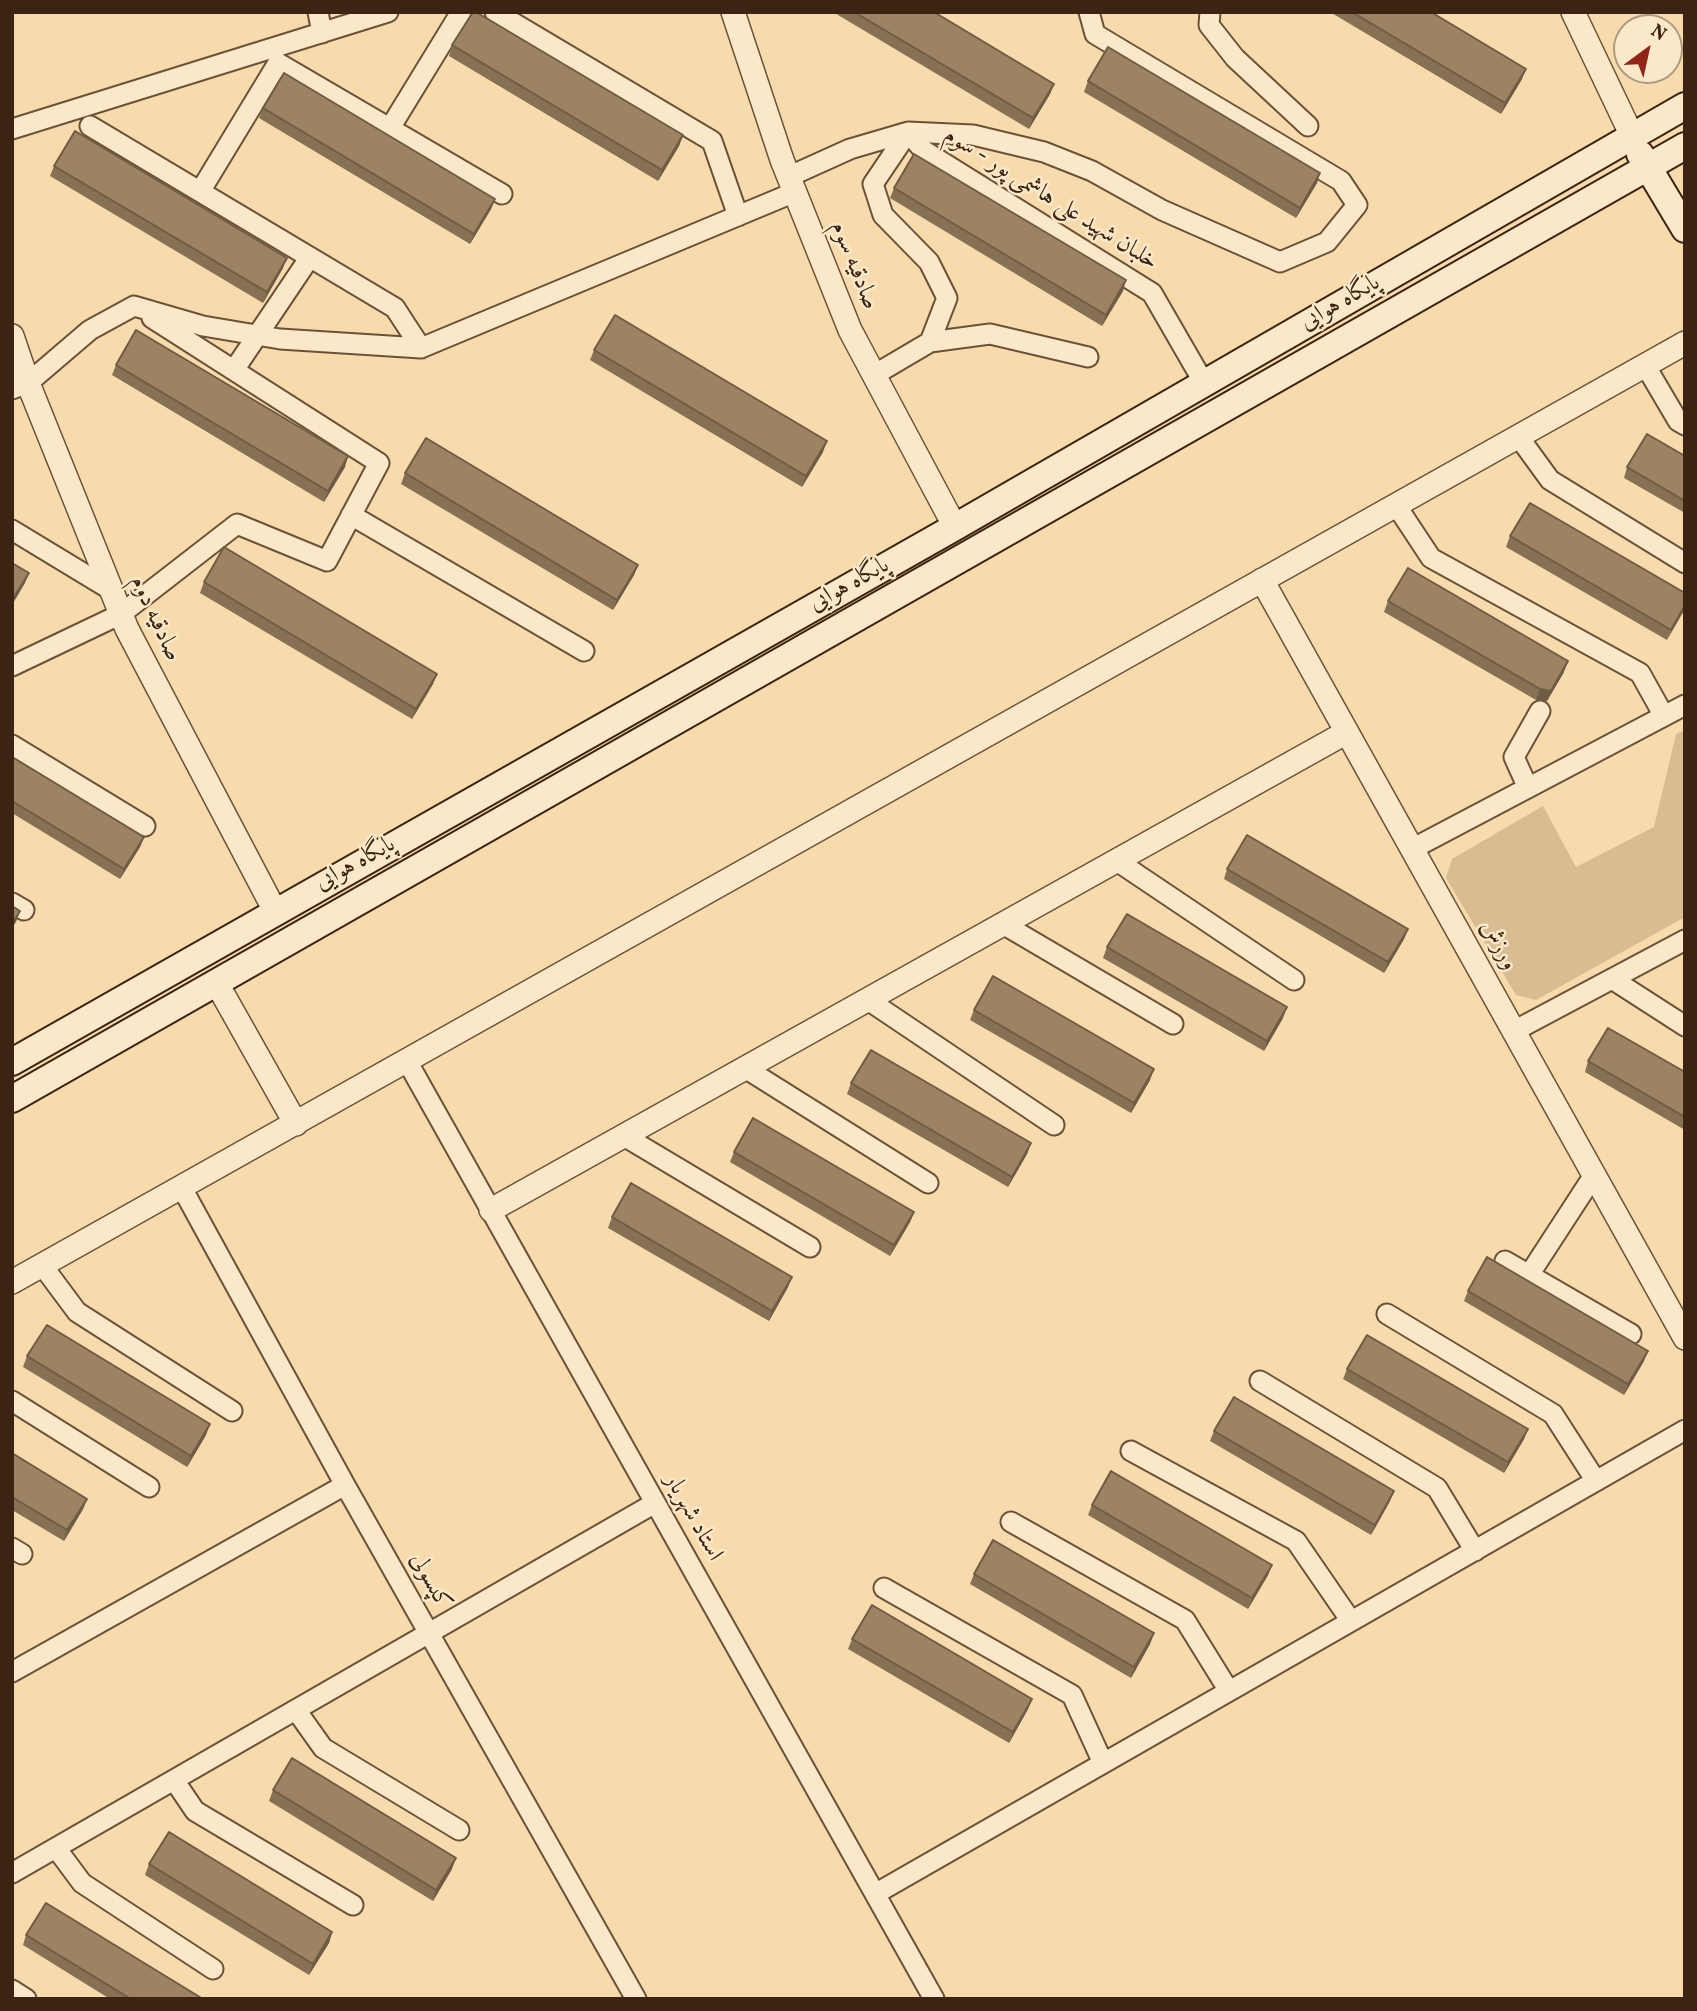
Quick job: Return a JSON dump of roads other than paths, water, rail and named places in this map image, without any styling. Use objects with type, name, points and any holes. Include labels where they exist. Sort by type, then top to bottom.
[{"type":"main road","name":"پایگاه هوایی","points":[[12,1062],[955,527],[1685,106]]},
{"type":"main road","points":[[1632,136],[1647,167],[1685,229]]},
{"type":"main road","name":"پایگاه هوایی","points":[[12,1099],[1685,146]]},
{"type":"main road","points":[[955,527],[970,554]]},
{"type":"main road","points":[[275,911],[290,939]]},
{"type":"street","points":[[318,12],[322,33]]},
{"type":"street","points":[[12,129],[388,12]]},
{"type":"street","points":[[390,128],[461,12]]},
{"type":"street","points":[[495,12],[712,141],[738,216]]},
{"type":"street","name":"صادقیه سوم","points":[[733,12],[791,185],[850,330],[955,527]]},
{"type":"street","points":[[20,386],[90,330],[134,306],[203,326],[373,347],[421,348],[738,216],[850,149],[908,132],[974,135],[1044,152],[1092,171],[1162,210],[1280,262],[1328,242],[1357,205],[1341,181],[1095,34],[1089,12]]},
{"type":"street","points":[[1210,12],[1209,25],[1235,58],[1308,126]]},
{"type":"street","points":[[1573,12],[1632,136]]},
{"type":"street","points":[[201,190],[278,62],[502,194]]},
{"type":"street","points":[[90,126],[201,190],[395,309],[421,348]]},
{"type":"street","points":[[908,132],[873,184],[883,215],[929,262],[947,298],[930,342]]},
{"type":"street","name":"خلبان شهید علی هاشمی پور - سوم","points":[[908,132],[923,150],[1152,293],[1204,383]]},
{"type":"street","points":[[234,370],[310,257]]},
{"type":"street","points":[[12,666],[121,614],[237,524],[327,561],[379,463],[134,306]]},
{"type":"street","points":[[874,375],[930,342],[990,334],[1088,357]]},
{"type":"street","name":"صادقیه دوم","points":[[12,336],[20,386],[121,614],[275,911]]},
{"type":"street","points":[[12,1282],[1685,343]]},
{"type":"street","points":[[1645,365],[1678,421],[1685,425]]},
{"type":"street","points":[[1518,436],[1550,480],[1685,563]]},
{"type":"street","points":[[1396,505],[1430,558],[1640,673],[1664,716]]},
{"type":"street","points":[[351,515],[584,651]]},
{"type":"street","points":[[12,530],[111,590]]},
{"type":"street","name":"ورزش","points":[[1262,580],[1685,1338]]},
{"type":"street","points":[[1412,849],[1685,705]]},
{"type":"street","points":[[1528,788],[1514,757],[1540,711]]},
{"type":"street","points":[[491,1210],[1347,732]]},
{"type":"street","points":[[12,745],[145,826]]},
{"type":"street","points":[[1116,861],[1294,980]]},
{"type":"street","points":[[1003,924],[1172,1024]]},
{"type":"street","points":[[1514,1031],[1685,940]]},
{"type":"street","points":[[1612,979],[1685,1026]]},
{"type":"street","points":[[216,982],[296,1124]]},
{"type":"street","points":[[868,1000],[1054,1125]]},
{"type":"street","name":"استاد شهریار","points":[[407,1061],[934,1999]]},
{"type":"street","points":[[745,1069],[928,1184]]},
{"type":"street","points":[[624,1136],[810,1247]]},
{"type":"street","points":[[1529,1275],[1594,1175]]},
{"type":"street","name":"کپسولی","points":[[182,1188],[345,1485],[636,1999]]},
{"type":"street","points":[[1505,1261],[1631,1334]]},
{"type":"street","points":[[42,1265],[77,1312],[232,1411]]},
{"type":"street","points":[[1387,1314],[1553,1413],[1597,1481]]},
{"type":"street","points":[[1260,1381],[1437,1488],[1475,1551]]},
{"type":"street","points":[[12,1401],[149,1487]]},
{"type":"street","points":[[875,1894],[1685,1430]]},
{"type":"street","points":[[1131,1451],[1296,1541],[1351,1621]]},
{"type":"street","points":[[12,1672],[345,1485]]},
{"type":"street","points":[[12,1873],[655,1503]]},
{"type":"street","points":[[1011,1522],[1185,1620],[1229,1691]]},
{"type":"street","points":[[884,1588],[1072,1695],[1103,1763]]},
{"type":"street","points":[[296,1710],[323,1748],[459,1830]]},
{"type":"street","points":[[174,1780],[195,1811],[352,1905]]},
{"type":"street","points":[[56,1848],[82,1883],[213,1969]]},
{"type":"street","points":[[12,1990],[26,1999]]}]
